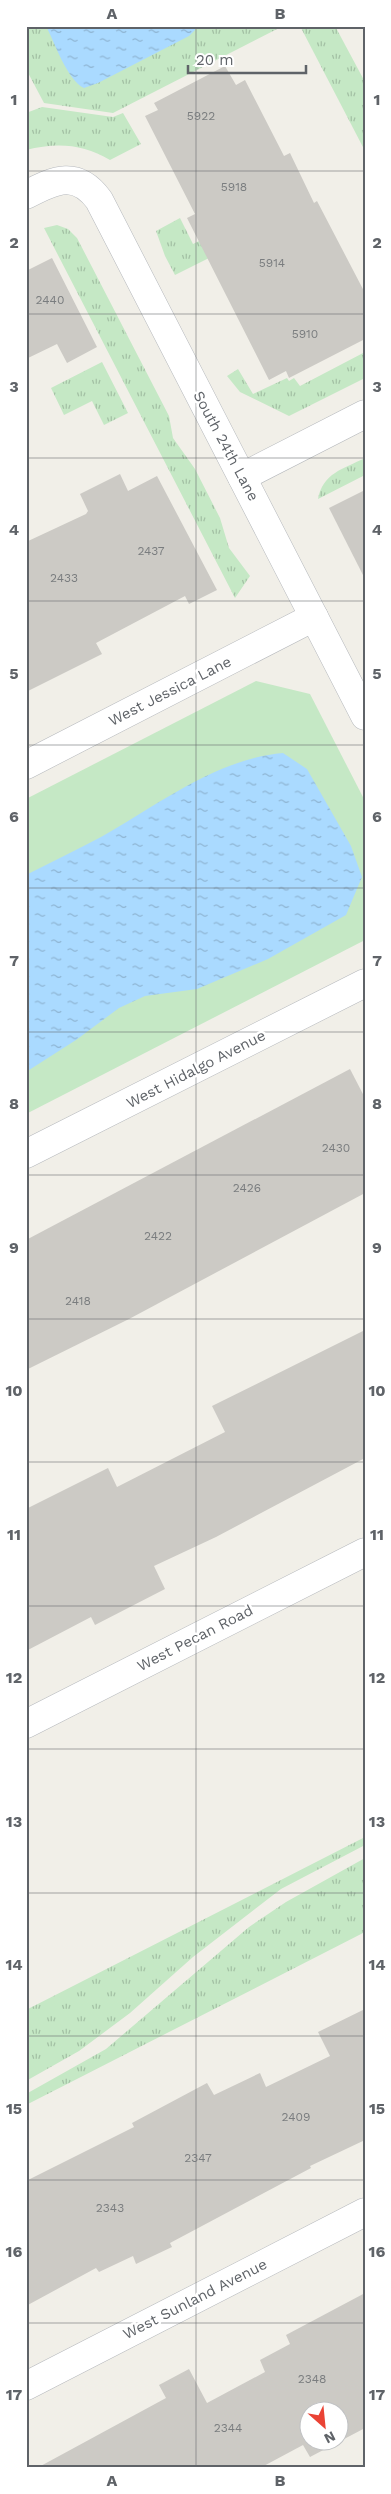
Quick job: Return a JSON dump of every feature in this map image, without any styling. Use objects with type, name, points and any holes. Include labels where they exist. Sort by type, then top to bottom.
[{"type":"street","name":"South 24th Lane","points":[[26,195],[58,182],[81,182],[92,189],[365,716]]},
{"type":"street","points":[[242,476],[365,414]]},
{"type":"street","name":"West Jessica Lane","points":[[26,765],[314,617]]},
{"type":"street","name":"West Hidalgo Avenue","points":[[26,1154],[365,983]]},
{"type":"street","name":"West Pecan Road","points":[[26,1724],[365,1552]]},
{"type":"street","name":"West Sunland Avenue","points":[[26,2386],[365,2212]]},
{"type":"green space","points":[[26,26],[283,26],[113,113],[44,103],[26,69]]},
{"type":"green space","points":[[300,26],[335,26],[365,82],[365,151]]},
{"type":"green space","points":[[42,107],[113,117],[123,113],[141,144],[110,160],[90,151],[70,146],[37,147],[26,150],[26,113]]},
{"type":"green space","points":[[180,218],[193,244],[211,235],[219,253],[175,275],[165,256],[156,231]]},
{"type":"green space","points":[[57,225],[68,229],[77,238],[169,416],[173,438],[195,469],[220,518],[229,548],[250,576],[235,598],[44,228]]},
{"type":"green space","points":[[365,352],[365,378],[289,416],[240,392],[227,376],[238,369],[253,394],[287,378],[289,381],[294,378],[300,386]]},
{"type":"green space","points":[[102,362],[128,413],[104,425],[92,401],[64,415],[51,388]]},
{"type":"green space","points":[[365,458],[365,475],[318,499],[324,483],[329,478],[342,469]]},
{"type":"green space","points":[[256,681],[310,694],[365,801],[365,940],[26,1114],[26,799]]},
{"type":"green space","points":[[365,1837],[365,1845],[281,1889],[193,1957],[130,2013],[79,2051],[26,2081],[26,2010]]},
{"type":"green space","points":[[365,1858],[365,1932],[26,2105],[26,2094],[106,2049],[249,1927],[286,1902]]},
{"type":"water","points":[[46,26],[195,26],[195,30],[189,36],[98,83],[84,88],[78,84],[67,69]]},
{"type":"water","points":[[283,753],[307,769],[351,846],[362,877],[346,915],[268,959],[197,989],[145,996],[119,1008],[76,1040],[26,1072],[26,875],[101,837],[188,785],[211,774],[234,764],[258,757]]},
{"type":"building","points":[[225,66],[236,85],[245,80],[284,156],[290,153],[314,203],[317,201],[365,293],[365,339],[289,378],[286,371],[269,380],[187,218],[195,214],[145,116],[158,110],[154,103]]},
{"type":"building","points":[[52,258],[97,347],[67,363],[57,344],[26,359],[26,271]]},
{"type":"building","points":[[120,474],[128,491],[157,476],[217,590],[189,604],[185,596],[96,643],[102,654],[26,692],[26,542],[86,514],[88,511],[80,494]]},
{"type":"building","points":[[365,490],[365,579],[329,508]]},
{"type":"building","points":[[350,1069],[365,1098],[365,1193],[129,1319],[26,1370],[26,1240]]},
{"type":"building","points":[[365,1330],[365,1458],[216,1537],[154,1566],[165,1589],[95,1625],[91,1617],[26,1651],[26,1509],[108,1468],[117,1487],[225,1432],[212,1406]]},
{"type":"building","points":[[365,2009],[365,2140],[310,2166],[311,2168],[170,2243],[172,2247],[136,2264],[133,2256],[99,2272],[96,2268],[26,2306],[26,2181],[134,2127],[132,2123],[207,2083],[214,2095],[260,2073],[266,2087],[330,2056],[318,2032]]},
{"type":"building","points":[[365,2293],[365,2428],[348,2437],[348,2402],[298,2402],[298,2448],[260,2468],[37,2468],[166,2398],[159,2385],[189,2369],[207,2403],[265,2372],[260,2360],[290,2344],[286,2335]]},
{"type":"building","points":[[307,2452],[319,2452],[310,2457]]}]
